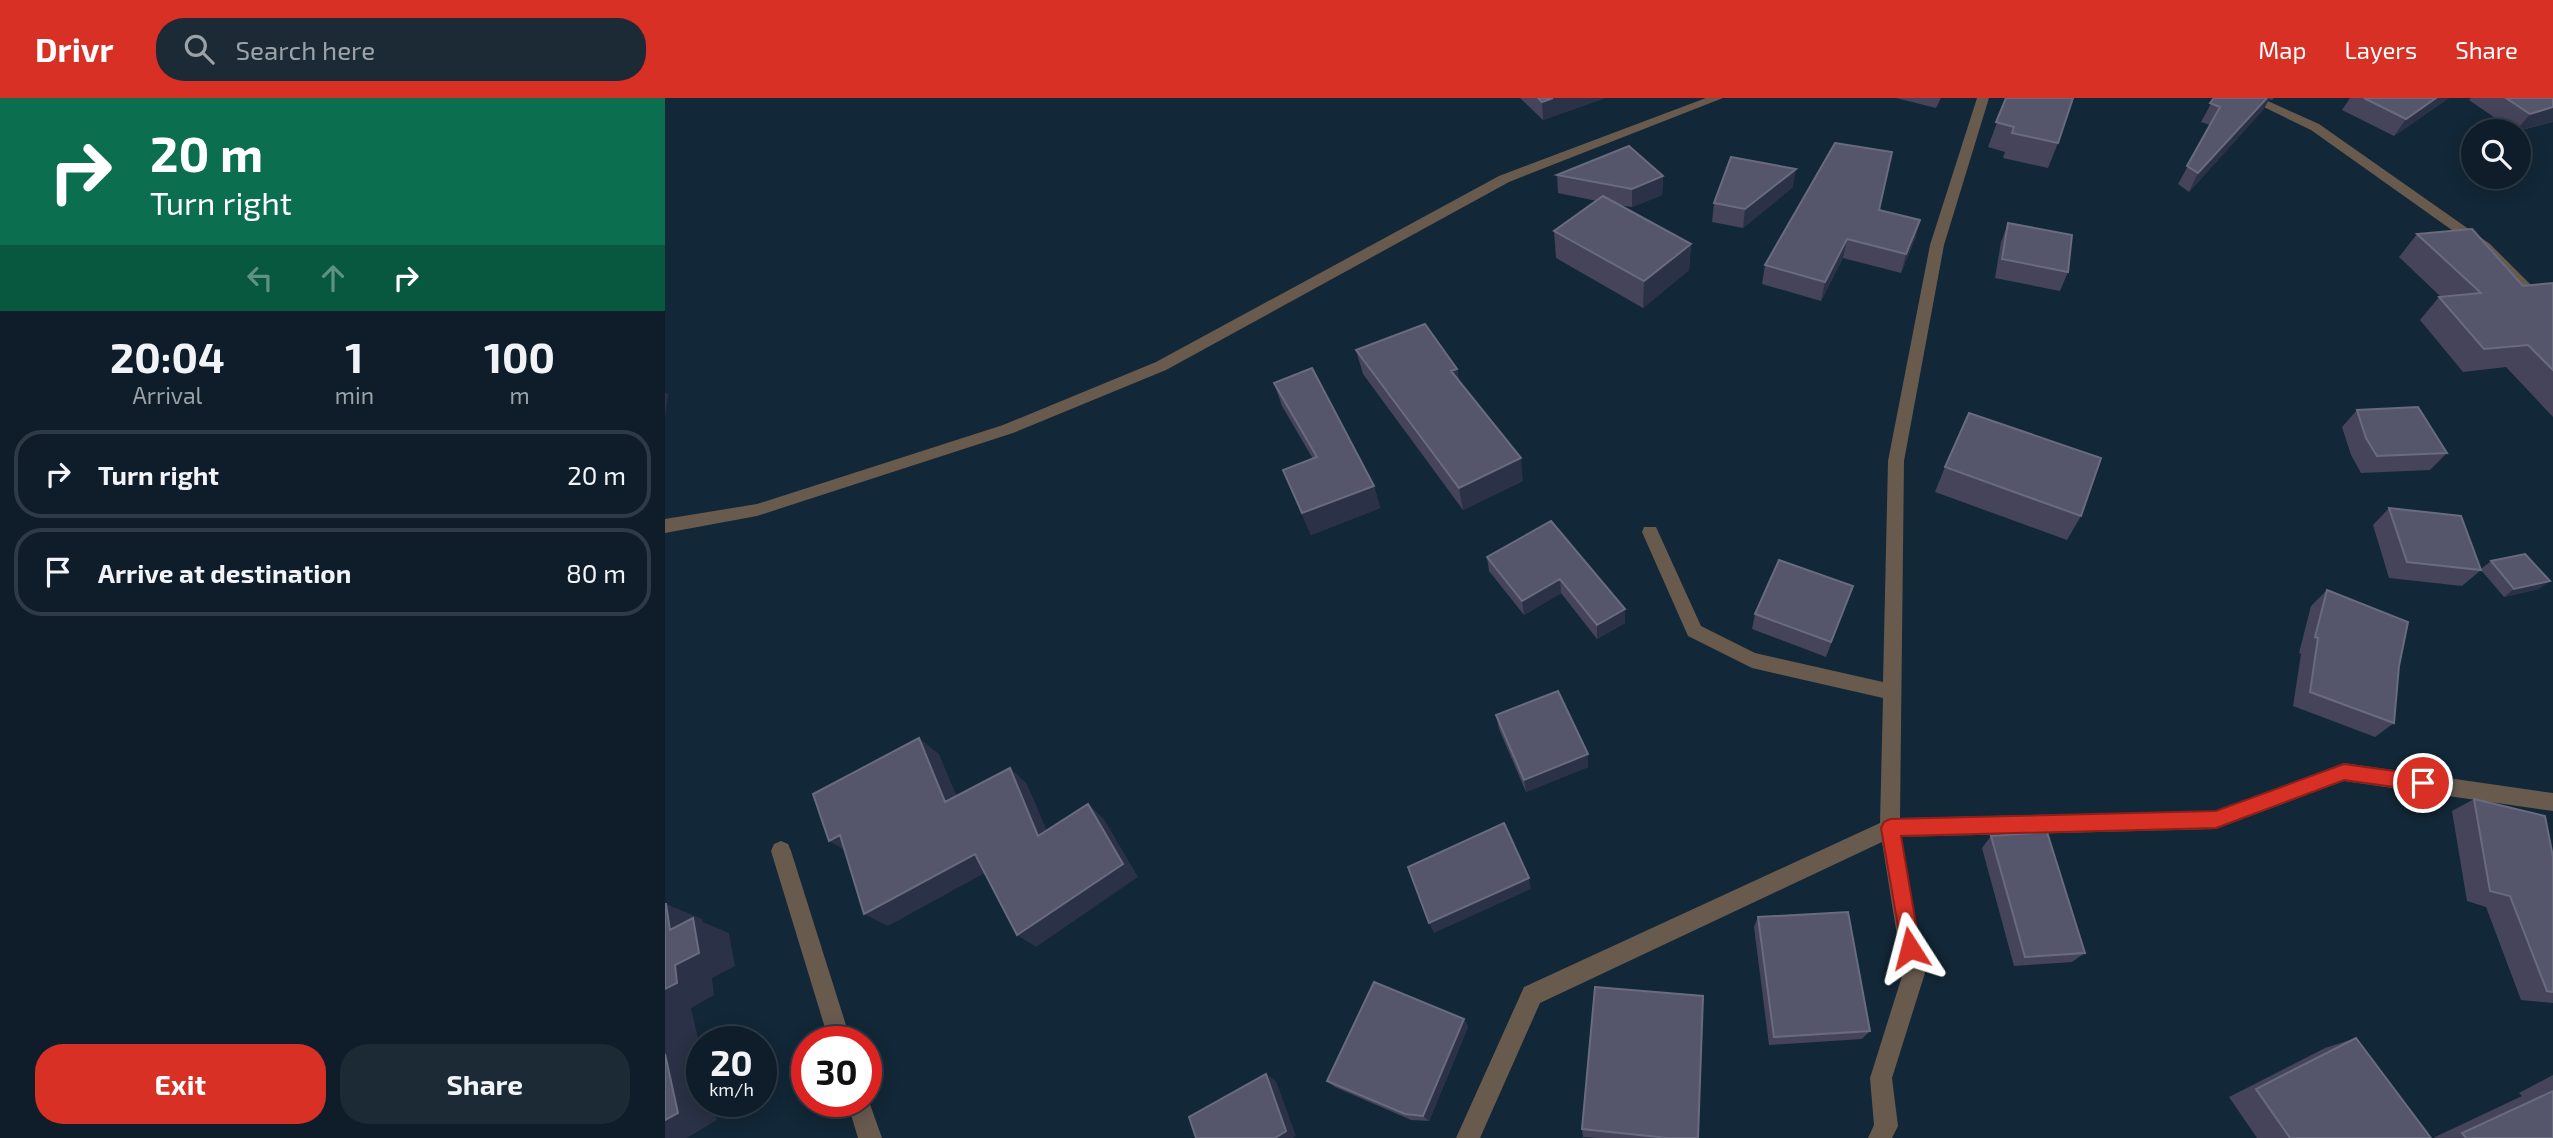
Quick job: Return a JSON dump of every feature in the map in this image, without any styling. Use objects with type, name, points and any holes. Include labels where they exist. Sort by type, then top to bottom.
[{"type":"street","points":[[665,526],[757,510],[1008,429],[1161,366],[1504,179],[1717,98]]},
{"type":"street","points":[[1880,1138],[1885,1126],[1881,1078],[1914,973],[1890,828],[1890,692],[1896,461],[1937,245],[1983,98]]},
{"type":"street","points":[[2251,98],[2315,127],[2485,247],[2553,316]]},
{"type":"street","points":[[1650,532],[1694,631],[1752,660],[1890,692]]},
{"type":"street","points":[[1468,1138],[1532,995],[1890,828],[2216,820],[2344,772],[2553,802]]},
{"type":"street","points":[[781,850],[835,1026]]},
{"type":"street","points":[[863,1117],[870,1138]]},
{"type":"building","points":[[2006,98],[2073,98],[2058,143],[2012,133],[2014,127],[1996,122]]},
{"type":"building","points":[[2214,98],[2267,98],[2198,173],[2187,166],[2220,107],[2210,103]]},
{"type":"building","points":[[2364,98],[2436,98],[2406,119]]},
{"type":"building","points":[[2506,98],[2553,98],[2553,107],[2530,114]]},
{"type":"building","points":[[1835,143],[1892,152],[1879,210],[1920,220],[1906,254],[1847,239],[1825,282],[1765,265]]},
{"type":"building","points":[[1629,146],[1663,176],[1632,189],[1557,175]]},
{"type":"building","points":[[1731,157],[1796,169],[1745,209],[1714,203]]},
{"type":"building","points":[[1603,196],[1691,244],[1644,281],[1554,231]]},
{"type":"building","points":[[2008,223],[2072,235],[2068,272],[2002,259]]},
{"type":"building","points":[[2472,229],[2523,286],[2553,283],[2553,370],[2528,345],[2484,349],[2439,297],[2481,293],[2417,234]]},
{"type":"building","points":[[1425,324],[1457,369],[1451,371],[1521,458],[1459,488],[1356,350]]},
{"type":"building","points":[[1312,368],[1374,486],[1302,513],[1283,470],[1317,457],[1274,383]]},
{"type":"building","points":[[2418,407],[2447,453],[2377,456],[2366,438],[2357,410]]},
{"type":"building","points":[[1969,413],[2101,458],[2081,516],[1945,467]]},
{"type":"building","points":[[2389,508],[2461,516],[2481,570],[2407,562]]},
{"type":"building","points":[[1551,521],[1625,609],[1597,625],[1560,579],[1522,601],[1487,557]]},
{"type":"building","points":[[2525,554],[2550,581],[2514,589],[2491,561]]},
{"type":"building","points":[[1779,560],[1853,586],[1831,642],[1755,614]]},
{"type":"building","points":[[2327,590],[2408,622],[2399,666],[2394,723],[2310,692],[2318,638],[2315,637]]},
{"type":"building","points":[[1558,691],[1588,754],[1524,780],[1496,715]]},
{"type":"building","points":[[919,738],[945,802],[1010,768],[1038,836],[1088,804],[1123,864],[1017,935],[975,854],[864,914],[840,835],[829,841],[813,794]]},
{"type":"building","points":[[2474,799],[2545,816],[2553,857],[2553,992],[2547,991],[2510,896],[2490,891]]},
{"type":"building","points":[[1504,823],[1529,878],[1429,923],[1408,867]]},
{"type":"building","points":[[2047,832],[2085,953],[2025,957],[1991,836]]},
{"type":"building","points":[[665,904],[670,930],[693,918],[699,953],[675,965],[677,983],[665,989]]},
{"type":"building","points":[[1848,912],[1870,1031],[1774,1037],[1758,917]]},
{"type":"building","points":[[1374,982],[1464,1019],[1423,1116],[1405,1114],[1327,1081]]},
{"type":"building","points":[[1595,987],[1703,996],[1698,1138],[1668,1138],[1582,1129]]},
{"type":"building","points":[[2356,1038],[2431,1138],[2290,1138],[2256,1089]]},
{"type":"building","points":[[665,1054],[678,1113],[665,1120]]},
{"type":"building","points":[[1266,1074],[1286,1131],[1275,1138],[1196,1138],[1189,1117]]},
{"type":"building","points":[[2553,1091],[2553,1138],[2466,1138],[2462,1133]]},
{"type":"route","points":[[1910,948],[1890,828],[2216,820],[2344,772],[2423,783]]}]
